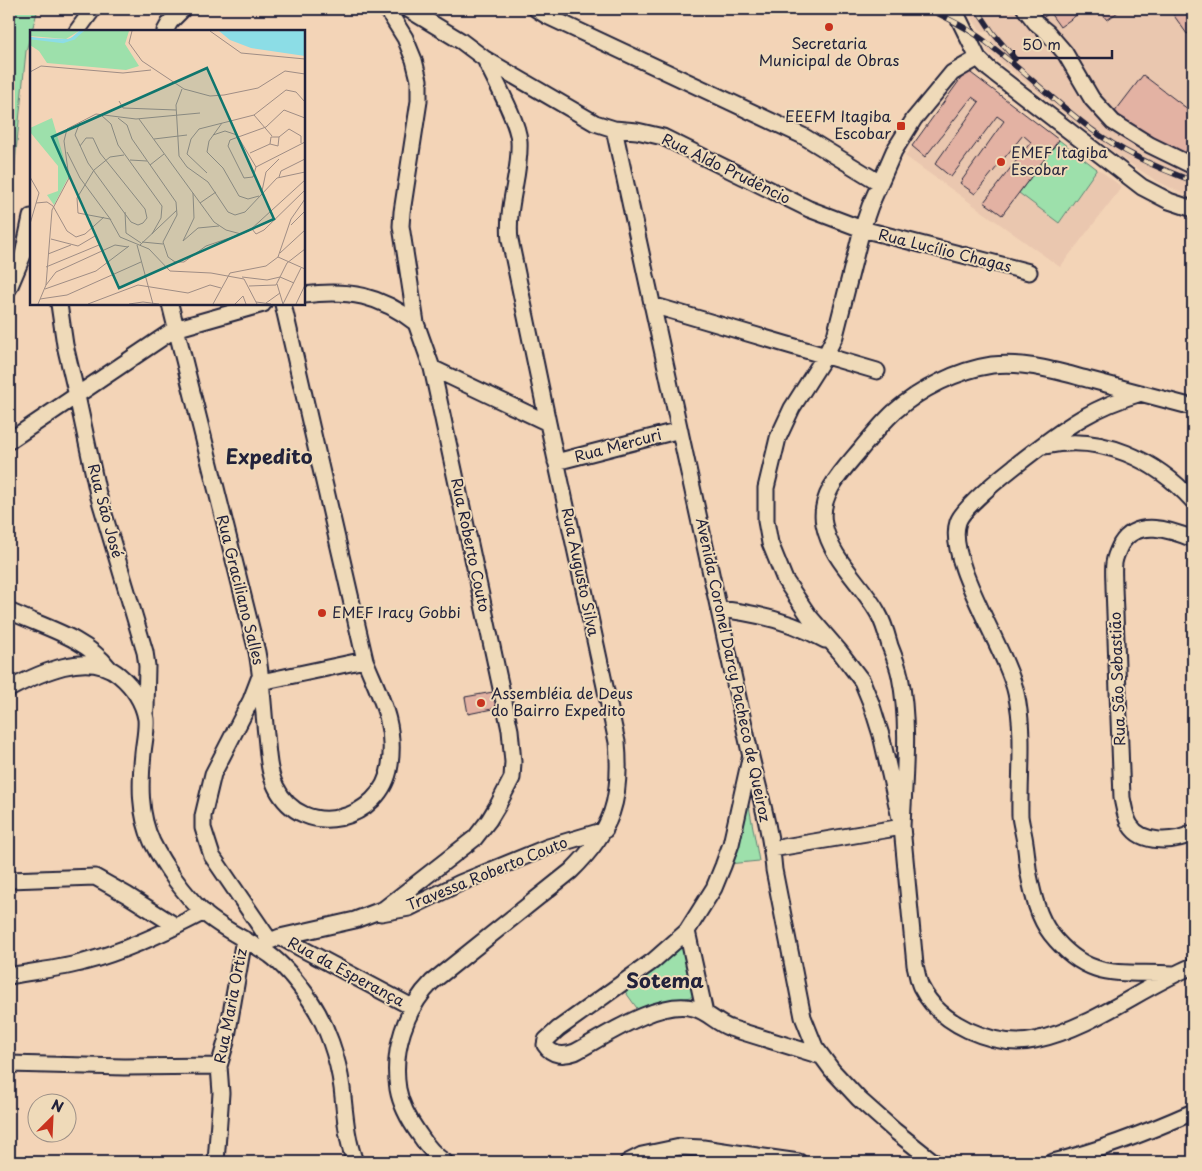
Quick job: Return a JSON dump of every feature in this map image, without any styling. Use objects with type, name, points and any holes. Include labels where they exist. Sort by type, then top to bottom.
[{"type":"street","points":[[78,30],[93,9]]},
{"type":"street","points":[[165,30],[184,9]]},
{"type":"street","name":"Rua Roberto Couto","points":[[270,942],[369,916],[384,909],[475,838],[489,820],[512,778],[513,762],[510,730],[432,368],[416,323],[401,226],[419,101],[419,80],[414,60],[405,38],[387,9]]},
{"type":"street","name":"Rua Aldo Prudêncio","points":[[408,9],[461,40],[485,59],[595,123],[614,129],[637,131],[662,137],[809,209],[862,229]]},
{"type":"street","points":[[536,9],[804,136],[880,183]]},
{"type":"street","points":[[954,9],[978,58],[989,70],[1142,187],[1169,201],[1193,209]]},
{"type":"street","points":[[1025,9],[1065,53],[1092,99],[1114,122],[1150,145],[1193,166]]},
{"type":"street","points":[[978,58],[952,73],[928,100],[903,136],[880,183],[862,229],[839,322],[832,342],[796,401],[778,438],[766,488],[766,521],[770,543],[785,580],[809,616],[862,681],[871,703],[881,735],[902,827],[915,965],[921,987],[933,1005],[946,1018],[996,1040],[1034,1040],[1081,1024],[1193,966]]},
{"type":"street","name":"Rua Augusto Silva","points":[[445,1162],[437,1157],[411,1122],[398,1090],[396,1072],[397,1053],[412,1007],[417,998],[432,982],[571,871],[591,850],[605,830],[610,818],[619,774],[617,742],[508,230],[508,218],[519,151],[519,134],[485,59]]},
{"type":"street","name":"Avenida Coronel Darcy Pacheco de Queiroz","points":[[614,129],[772,849],[774,870],[803,1017],[812,1040],[832,1070],[870,1109],[934,1162]]},
{"type":"street","points":[[9,288],[23,255],[30,222]]},
{"type":"street","name":"Rua Lucílio Chagas","points":[[862,229],[1029,272]]},
{"type":"street","points":[[305,295],[352,293],[384,302],[401,311],[416,323]]},
{"type":"street","name":"Rua São José","points":[[59,305],[65,345],[78,396],[98,494],[145,652],[147,666],[146,719],[141,801],[151,840],[181,887],[204,912],[244,939],[270,942]]},
{"type":"street","name":"Rua Graciliano Salles","points":[[170,305],[257,652],[261,678],[213,774],[203,816],[203,828],[212,856],[270,942]]},
{"type":"street","points":[[9,441],[175,330],[259,305]]},
{"type":"street","points":[[261,678],[268,757],[276,786],[283,798],[302,815],[315,819],[341,817],[373,800],[384,786],[390,766],[392,732],[388,715],[365,660],[283,305]]},
{"type":"street","points":[[652,305],[877,371]]},
{"type":"street","points":[[902,827],[906,749],[904,701],[900,673],[879,615],[836,556],[824,523],[826,498],[843,470],[896,411],[936,384],[976,368],[1013,364],[1045,368],[1193,407]]},
{"type":"street","points":[[432,368],[548,423]]},
{"type":"street","points":[[1141,393],[1114,402],[1083,418],[1041,447],[973,501],[961,516],[956,529],[964,572],[1012,675],[1021,716],[1020,818],[1034,898],[1049,932],[1061,946],[1089,966],[1103,971],[1175,974]]},
{"type":"street","name":"Rua Mercuri","points":[[556,462],[680,430]]},
{"type":"street","points":[[1041,447],[1060,443],[1081,442],[1118,449],[1135,457],[1170,480],[1193,501]]},
{"type":"street","name":"Rua São Sebastião","points":[[1193,539],[1161,529],[1142,529],[1131,533],[1123,541],[1117,551],[1114,562],[1122,798],[1125,813],[1135,831],[1149,838],[1171,839],[1186,836],[1193,832]]},
{"type":"street","points":[[719,610],[762,616],[789,624],[829,642],[840,652]]},
{"type":"street","points":[[9,611],[76,640],[101,658],[109,668],[132,688],[141,703],[146,719]]},
{"type":"street","name":"Rua Graciliano Salles","points":[[261,678],[365,660]]},
{"type":"street","points":[[9,689],[48,671],[70,665],[89,664],[109,668]]},
{"type":"street","points":[[751,758],[731,844],[723,866],[714,888],[687,931],[641,970],[558,1029],[546,1040],[545,1044],[550,1050],[564,1055],[575,1052],[641,1016],[681,1006],[690,1007],[705,1013],[720,1025],[821,1056]]},
{"type":"street","points":[[772,849],[902,827]]},
{"type":"street","name":"Travessa Roberto Couto","points":[[369,916],[409,908],[460,883],[548,847],[605,830]]},
{"type":"street","points":[[9,880],[95,877],[176,926]]},
{"type":"street","points":[[9,976],[111,954],[204,912]]},
{"type":"street","points":[[687,931],[705,1013]]},
{"type":"street","name":"Rua Maria Ortiz","points":[[216,1162],[221,1093],[219,1066],[226,1042],[244,939]]},
{"type":"street","points":[[270,942],[280,964],[302,989],[316,1009],[325,1028],[334,1053],[342,1086],[347,1138],[355,1162]]},
{"type":"street","name":"Rua da Esperança","points":[[270,942],[412,1007]]},
{"type":"street","points":[[9,1064],[124,1067],[219,1066]]},
{"type":"street","points":[[1053,1162],[1154,1130],[1193,1112]]},
{"type":"street","points":[[628,1162],[642,1155],[680,1147],[702,1148],[791,1162]]},
{"type":"shaded area","points":[[966,9],[1193,9],[1193,199],[1155,180],[1117,155],[989,53],[986,48],[993,38],[989,32],[980,30]]},
{"type":"shaded area","name":"EMEF Itagiba Escobar","points":[[967,70],[1122,187],[1060,267],[905,156]]},
{"type":"green space","points":[[9,9],[38,9],[32,30],[30,30],[26,51],[9,223]]},
{"type":"green space","points":[[1059,140],[1097,169],[1059,223],[1019,193]]},
{"type":"green space","points":[[747,795],[759,861],[728,864]]},
{"type":"green space","points":[[680,945],[684,945],[698,996],[675,999],[639,1011],[624,990]]},
{"type":"building","points":[[1031,9],[1047,9],[1050,13],[1039,20]]},
{"type":"building","points":[[1047,9],[1085,9],[1060,27]]},
{"type":"building","points":[[1098,9],[1122,9],[1107,20]]},
{"type":"building","points":[[1171,9],[1193,9],[1193,30],[1187,34]]},
{"type":"building","points":[[967,70],[1059,140],[1002,215],[984,202],[1031,142],[1023,135],[975,194],[960,183],[1004,121],[997,116],[951,177],[935,164],[979,102],[972,97],[925,157],[912,146]]},
{"type":"building","points":[[1143,75],[1193,113],[1193,155],[1187,150],[1182,156],[1166,143],[1161,149],[1114,113]]},
{"type":"building","name":"Assembléia de Deus do Bairro Expedito","points":[[493,692],[497,708],[468,714],[465,697]]},
{"type":"railway","points":[[928,9],[961,25],[984,40],[1065,109],[1115,145],[1140,159],[1193,181]]},
{"type":"railway","points":[[977,9],[993,33],[1015,59]]},
{"type":"place","name":"Secretaria Municipal de Obras","points":[[829,27]]},
{"type":"place","name":"EEEFM Itagiba Escobar","points":[[901,126]]},
{"type":"place","name":"EMEF Itagiba Escobar","points":[[1001,162]]},
{"type":"place","name":"EMEF Iracy Gobbi","points":[[322,613]]},
{"type":"place","name":"Assembléia de Deus do Bairro Expedito","points":[[481,703]]},
{"type":"district","name":"Expedito","points":[[269,457]]},
{"type":"district","name":"Sotema","points":[[665,981]]}]
